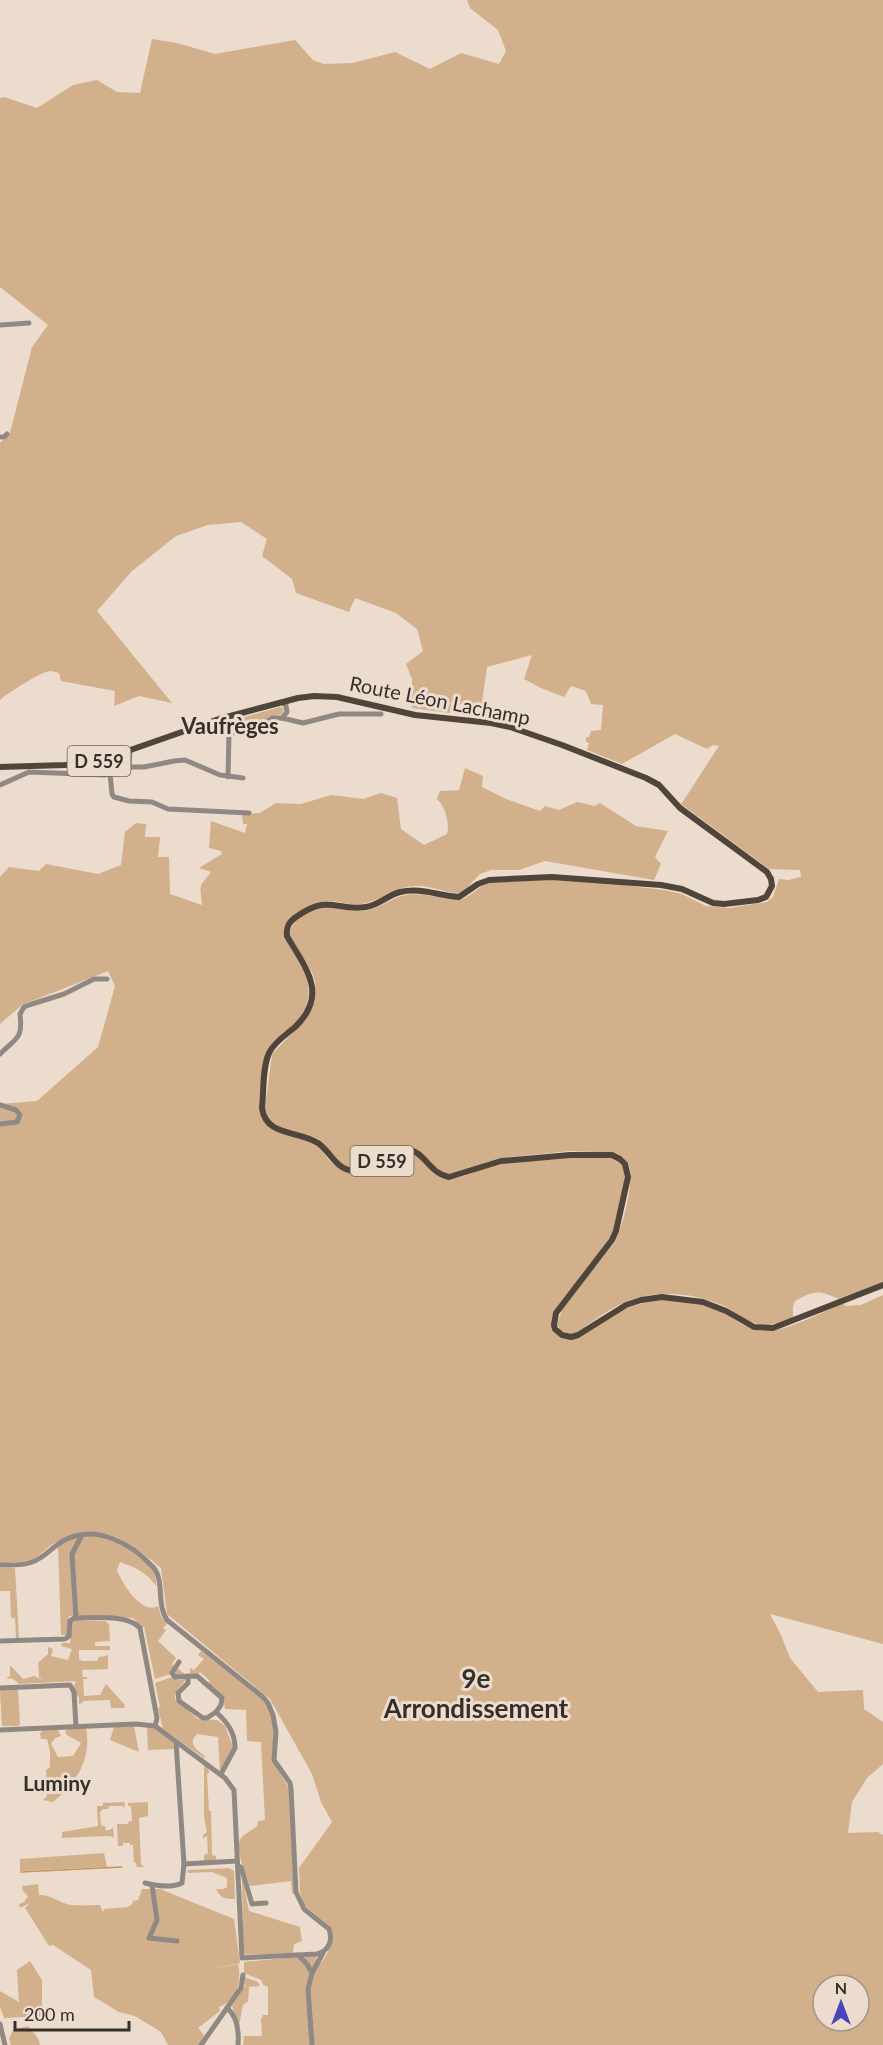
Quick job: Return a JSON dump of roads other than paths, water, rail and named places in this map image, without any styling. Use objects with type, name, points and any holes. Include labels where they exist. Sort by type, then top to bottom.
[{"type":"main road","name":"Route Léon Lachamp","points":[[0,767],[89,764],[193,728],[283,702],[314,696],[337,697],[415,715],[491,723],[546,739],[655,781],[680,808],[767,872],[772,886],[770,893],[762,899],[719,904],[682,889],[661,885],[552,877],[503,878],[484,881],[459,897],[418,890],[396,893],[365,908],[327,903],[314,906],[291,921],[286,930],[287,936],[308,971],[311,982],[311,999],[308,1010],[298,1024],[276,1043],[269,1053],[263,1115],[274,1128],[319,1143],[332,1160],[352,1171],[372,1168],[405,1149],[418,1152],[434,1170],[449,1177],[501,1161],[570,1155],[610,1155],[620,1159],[626,1166],[628,1177],[616,1231],[612,1240],[556,1313],[555,1329],[562,1335],[571,1337],[578,1335],[619,1308],[634,1302],[662,1298],[703,1302],[726,1311],[754,1327],[773,1328],[883,1285]]},
{"type":"street","points":[[0,325],[29,323]]},
{"type":"street","points":[[0,437],[7,434]]},
{"type":"street","points":[[283,702],[287,709],[282,718],[303,723],[339,714],[381,714]]},
{"type":"street","name":"Route Léon Lachamp","points":[[193,728],[198,731],[230,733],[251,731],[269,719],[282,718]]},
{"type":"street","points":[[228,777],[230,733]]},
{"type":"street","points":[[129,767],[130,751]]},
{"type":"street","points":[[0,785],[29,772],[110,774],[129,767],[144,767],[185,760],[209,772],[243,778]]},
{"type":"street","points":[[110,774],[114,797],[129,801],[152,802],[168,809],[249,813]]},
{"type":"street","points":[[0,1054],[22,1030],[20,1014],[24,1007],[64,994],[94,979],[107,979]]},
{"type":"street","points":[[0,1105],[16,1110],[20,1115],[17,1122],[0,1124]]},
{"type":"street","points":[[0,1565],[35,1561],[64,1540],[82,1535],[103,1535],[121,1541],[154,1568],[158,1575],[161,1608],[167,1620],[268,1703],[276,1732],[274,1761],[290,1783],[291,1788],[296,1892],[304,1909],[329,1929],[329,1944],[312,1973],[308,1989],[312,2045]]},
{"type":"street","points":[[76,1618],[72,1554],[82,1535]]},
{"type":"street","points":[[0,1641],[65,1639],[69,1636],[70,1621],[76,1618],[124,1619],[134,1622],[138,1625],[157,1718],[155,1726]]},
{"type":"street","points":[[179,1662],[173,1670],[173,1676],[178,1678],[197,1676],[222,1698],[221,1705],[216,1712],[207,1718],[203,1718],[179,1701],[178,1693],[189,1683],[188,1677]]},
{"type":"street","points":[[0,1688],[70,1685],[74,1692],[75,1726]]},
{"type":"street","points":[[216,1712],[229,1724],[235,1744],[221,1774]]},
{"type":"street","points":[[0,1730],[144,1724],[155,1726],[221,1774],[234,1790],[242,1958],[323,1953]]},
{"type":"street","points":[[145,1882],[152,1885],[181,1885],[184,1864],[176,1742]]},
{"type":"street","points":[[184,1864],[238,1864]]},
{"type":"street","points":[[238,1864],[241,1867],[252,1904],[266,1903]]},
{"type":"street","points":[[152,1885],[157,1920],[149,1938],[177,1941]]},
{"type":"street","points":[[298,1955],[312,1973]]},
{"type":"street","points":[[201,2045],[241,1988],[243,1975]]},
{"type":"street","points":[[226,2008],[231,2012],[239,2032],[238,2045]]},
{"type":"street","points":[[0,2024],[5,2045]]},
{"type":"waterway","points":[[21,1872],[122,1867]]},
{"type":"district","name":"Vaufrèges","points":[[230,725]]},
{"type":"district","name":"9e Arrondissement","points":[[476,1693]]},
{"type":"district","name":"Luminy","points":[[57,1782]]}]
